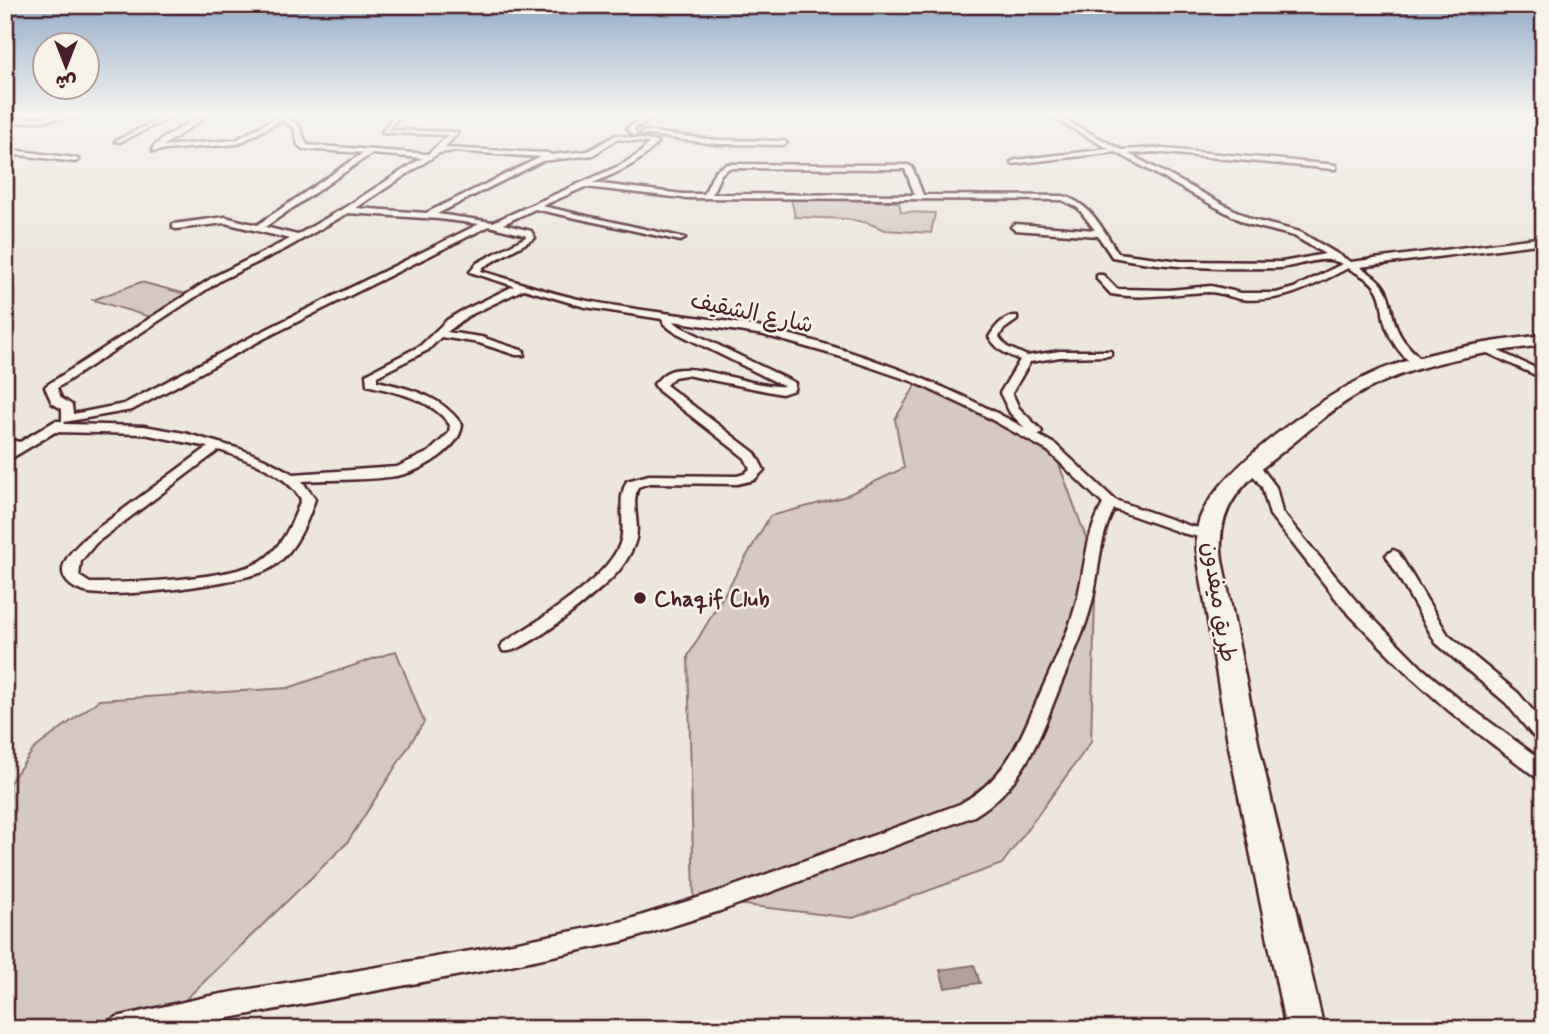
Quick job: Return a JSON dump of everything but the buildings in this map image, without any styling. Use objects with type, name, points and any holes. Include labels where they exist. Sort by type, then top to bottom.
[{"type":"main road","name":"طريق ميفدون","points":[[1305,1029],[1243,742],[1210,560],[1208,534],[1220,502],[1252,465],[1347,393],[1419,364],[1485,348],[1544,340]]},
{"type":"street","points":[[258,228],[355,162]]},
{"type":"street","points":[[66,419],[68,408],[56,400],[51,387],[218,278],[347,210],[420,162]]},
{"type":"street","points":[[426,216],[507,174],[537,162]]},
{"type":"street","points":[[5,458],[66,419],[128,407],[259,337],[492,223],[587,185],[633,162]]},
{"type":"street","points":[[1139,162],[1250,222],[1297,234],[1372,278],[1382,286],[1392,329],[1419,364]]},
{"type":"street","points":[[1297,162],[1333,167]]},
{"type":"street","points":[[708,196],[718,173],[727,166],[825,164],[908,166],[920,198]]},
{"type":"street","points":[[587,185],[648,194],[708,196],[1070,199],[1087,211],[1115,255],[1180,264],[1282,265],[1334,257]]},
{"type":"street","points":[[534,207],[681,239]]},
{"type":"street","points":[[347,210],[492,223],[532,236],[480,265],[475,272],[521,287],[602,307],[667,316]]},
{"type":"street","points":[[176,226],[186,227],[225,220],[298,238]]},
{"type":"street","points":[[1016,227],[1099,233]]},
{"type":"street","points":[[1100,276],[1114,292],[1170,293],[1211,289],[1256,297],[1277,296],[1297,290],[1347,265],[1544,240]]},
{"type":"street","points":[[293,478],[400,471],[417,465],[447,444],[455,434],[456,425],[450,414],[418,396],[371,383],[370,379],[380,369],[424,348],[451,322],[464,314],[521,287]]},
{"type":"street","name":"شارع الشقيف","points":[[509,647],[586,593],[625,550],[630,527],[626,498],[632,484],[649,479],[737,480],[749,477],[757,470],[750,456],[660,384],[671,374],[687,372],[782,391],[790,388],[789,383],[677,329],[668,322],[667,316],[744,328],[873,364],[965,401],[1052,448],[1110,503],[1187,530],[1208,534]]},
{"type":"street","points":[[1013,318],[999,328],[994,337],[1003,349],[1026,359],[1060,354],[1107,353]]},
{"type":"street","points":[[440,334],[481,340],[520,353]]},
{"type":"street","points":[[1485,348],[1544,376]]},
{"type":"street","points":[[1026,359],[1006,393],[1014,410],[1052,448]]},
{"type":"street","points":[[52,428],[147,430],[218,445],[293,478],[306,492],[308,499],[305,509],[281,550],[256,570],[221,577],[101,589],[77,584],[71,577],[69,570],[75,558],[91,540],[218,445]]},
{"type":"street","points":[[5,443],[22,446]]},
{"type":"street","points":[[1252,465],[1269,486],[1275,512],[1281,521],[1350,605],[1454,705],[1544,773]]},
{"type":"street","points":[[117,1029],[210,1008],[469,963],[624,932],[720,901],[967,810],[985,800],[1000,786],[1015,767],[1033,732],[1076,630],[1086,593],[1092,543],[1097,525],[1110,503]]},
{"type":"street","points":[[1393,555],[1442,639],[1512,698],[1544,737]]},
{"type":"shaded area","points":[[791,198],[899,202],[901,212],[935,213],[931,233],[885,230],[847,219],[795,217]]},
{"type":"shaded area","points":[[141,282],[186,294],[150,317],[93,300]]},
{"type":"shaded area","points":[[919,380],[1053,448],[1096,565],[1091,742],[1002,864],[853,918],[694,899],[688,656],[770,516],[843,497],[904,468],[895,419]]},
{"type":"shaded area","points":[[396,651],[424,722],[347,843],[181,1004],[72,1029],[5,1029],[5,789],[34,749],[99,700],[288,688]]},
{"type":"shaded area","points":[[974,965],[980,983],[945,988],[940,970]]},
{"type":"place","name":"Chaqif Club","points":[[640,598]]}]
